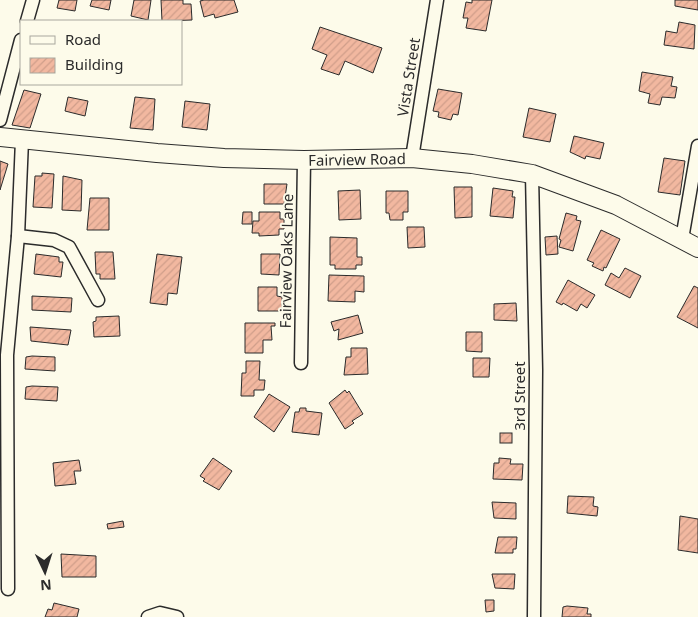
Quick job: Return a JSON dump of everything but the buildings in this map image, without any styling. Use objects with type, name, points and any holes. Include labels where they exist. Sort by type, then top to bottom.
[{"type":"main road","name":"Fairview Road","points":[[0,137],[157,154],[304,160],[412,158],[472,164],[532,174],[616,205],[698,248]]},
{"type":"street","points":[[27,20],[33,0]]},
{"type":"street","name":"Vista Street","points":[[412,158],[437,0]]},
{"type":"street","points":[[0,120],[20,44]]},
{"type":"street","points":[[8,589],[7,355],[18,236],[22,140]]},
{"type":"street","points":[[682,239],[698,146]]},
{"type":"street","name":"Fairview Oaks Lane","points":[[301,363],[304,160]]},
{"type":"street","name":"3rd Street","points":[[532,174],[536,370],[534,617]]},
{"type":"street","points":[[18,236],[54,240],[69,247],[74,253],[98,300]]},
{"type":"street","points":[[148,617],[160,613],[177,617]]}]
